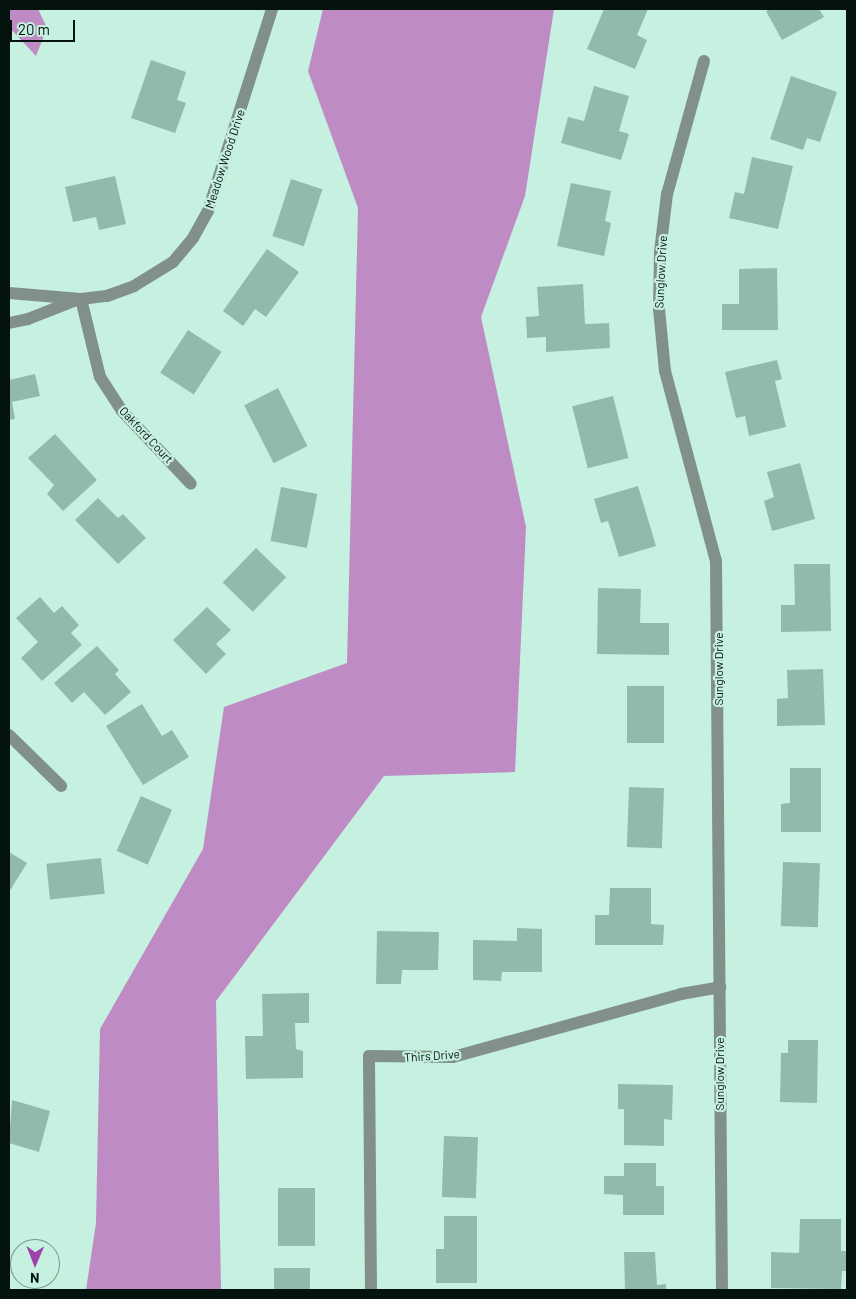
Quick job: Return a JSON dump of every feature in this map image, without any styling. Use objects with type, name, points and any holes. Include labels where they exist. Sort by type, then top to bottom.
[{"type":"street","name":"Meadow Wood Drive","points":[[9,293],[81,298],[107,296],[134,286],[173,262],[193,238],[208,211],[222,174],[272,9]]},
{"type":"street","name":"Sunglow Drive","points":[[704,61],[667,194],[660,252],[658,309],[665,371],[716,561],[722,1290]]},
{"type":"street","name":"Meadow Wood Drive","points":[[9,323],[28,320],[81,298]]},
{"type":"street","name":"Oakford Court","points":[[81,298],[100,377],[122,411],[191,484]]},
{"type":"street","points":[[9,735],[61,786]]},
{"type":"street","name":"Thirs Drive","points":[[371,1290],[370,1056],[453,1057],[498,1047],[681,994],[720,987]]},
{"type":"shaded area","points":[[9,9],[38,9],[47,28],[36,56],[9,27]]},
{"type":"shaded area","points":[[323,9],[554,9],[525,196],[481,317],[526,527],[515,772],[384,776],[216,1001],[221,1290],[86,1290],[96,1223],[100,1029],[203,849],[224,707],[347,663],[358,208],[308,71]]},
{"type":"building","points":[[604,9],[648,9],[637,35],[647,40],[635,69],[587,49]]},
{"type":"building","points":[[771,9],[819,9],[824,17],[782,40],[766,11]]},
{"type":"building","points":[[151,60],[186,72],[177,100],[186,103],[175,133],[131,118]]},
{"type":"building","points":[[791,76],[837,92],[820,142],[807,138],[803,150],[770,139]]},
{"type":"building","points":[[594,86],[629,96],[619,131],[629,134],[621,160],[561,143],[568,117],[584,121]]},
{"type":"building","points":[[752,157],[793,166],[778,229],[729,218],[735,192],[744,194]]},
{"type":"building","points":[[115,176],[126,224],[99,230],[96,217],[73,222],[65,187]]},
{"type":"building","points":[[291,179],[322,189],[304,246],[272,236]]},
{"type":"building","points":[[571,183],[611,191],[605,221],[611,223],[604,256],[557,246]]},
{"type":"building","points":[[267,249],[299,272],[266,317],[255,309],[243,326],[223,311]]},
{"type":"building","points":[[777,268],[778,330],[722,330],[722,304],[739,304],[739,269]]},
{"type":"building","points":[[583,284],[585,324],[609,323],[610,348],[546,352],[546,337],[527,338],[526,317],[539,316],[537,287]]},
{"type":"building","points":[[188,330],[222,352],[194,395],[160,373]]},
{"type":"building","points":[[777,360],[782,379],[775,381],[786,427],[749,436],[745,416],[736,418],[725,372]]},
{"type":"building","points":[[35,374],[40,396],[12,402],[15,419],[9,420],[9,380]]},
{"type":"building","points":[[278,388],[308,446],[274,463],[244,405]]},
{"type":"building","points":[[613,396],[628,458],[588,468],[572,406]]},
{"type":"building","points":[[55,434],[97,480],[63,511],[47,494],[54,485],[28,458]]},
{"type":"building","points":[[800,463],[815,519],[772,531],[764,501],[774,497],[767,472]]},
{"type":"building","points":[[638,486],[656,546],[619,557],[608,521],[601,523],[594,499]]},
{"type":"building","points":[[281,487],[317,494],[307,548],[271,541]]},
{"type":"building","points":[[98,498],[118,518],[123,514],[146,538],[118,564],[75,520]]},
{"type":"building","points":[[256,548],[286,577],[253,612],[223,583]]},
{"type":"building","points":[[794,564],[830,564],[831,631],[781,632],[781,605],[795,605]]},
{"type":"building","points":[[598,588],[641,589],[640,623],[669,623],[669,655],[597,654]]},
{"type":"building","points":[[40,597],[54,613],[62,606],[79,625],[71,633],[82,645],[42,681],[21,658],[38,642],[16,618]]},
{"type":"building","points":[[207,607],[231,630],[216,644],[226,654],[206,674],[173,640]]},
{"type":"building","points":[[97,646],[119,670],[115,674],[131,692],[105,715],[84,692],[72,703],[54,683]]},
{"type":"building","points":[[823,669],[825,725],[777,726],[777,699],[788,698],[787,670]]},
{"type":"building","points":[[627,686],[664,686],[664,743],[627,743]]},
{"type":"building","points":[[142,704],[162,736],[172,730],[189,757],[143,785],[106,726]]},
{"type":"building","points":[[790,768],[821,768],[821,832],[781,832],[781,804],[790,803]]},
{"type":"building","points":[[629,787],[664,788],[662,848],[627,847]]},
{"type":"building","points":[[141,796],[172,810],[148,865],[117,851]]},
{"type":"building","points":[[9,852],[27,863],[9,892]]},
{"type":"building","points":[[101,858],[105,894],[50,900],[46,864]]},
{"type":"building","points":[[783,862],[820,863],[818,927],[781,926]]},
{"type":"building","points":[[610,888],[651,888],[651,924],[664,925],[663,945],[595,945],[595,915],[609,915]]},
{"type":"building","points":[[517,928],[542,929],[542,972],[502,972],[501,981],[473,980],[473,940],[517,941]]},
{"type":"building","points":[[377,931],[439,932],[438,970],[402,970],[401,984],[376,984]]},
{"type":"building","points":[[309,993],[309,1023],[295,1023],[296,1049],[303,1051],[303,1078],[246,1079],[245,1036],[263,1036],[262,994]]},
{"type":"building","points":[[788,1040],[818,1040],[817,1103],[780,1102],[781,1053],[788,1053]]},
{"type":"building","points":[[618,1084],[673,1085],[672,1120],[664,1119],[664,1146],[624,1145],[624,1109],[618,1109]]},
{"type":"building","points":[[12,1100],[50,1111],[39,1152],[9,1143]]},
{"type":"building","points":[[444,1136],[478,1137],[476,1198],[442,1197]]},
{"type":"building","points":[[624,1163],[656,1163],[656,1186],[664,1186],[664,1215],[623,1215],[623,1195],[604,1194],[604,1176],[624,1176]]},
{"type":"building","points":[[278,1188],[315,1188],[315,1246],[278,1246]]},
{"type":"building","points":[[444,1216],[477,1216],[477,1283],[436,1283],[436,1249],[444,1249]]},
{"type":"building","points":[[800,1219],[841,1219],[841,1251],[847,1251],[847,1271],[842,1271],[841,1289],[771,1288],[771,1252],[799,1253]]},
{"type":"building","points":[[624,1252],[655,1252],[657,1285],[666,1284],[666,1290],[621,1290],[625,1289]]},
{"type":"building","points":[[274,1268],[310,1268],[310,1290],[274,1290]]}]
